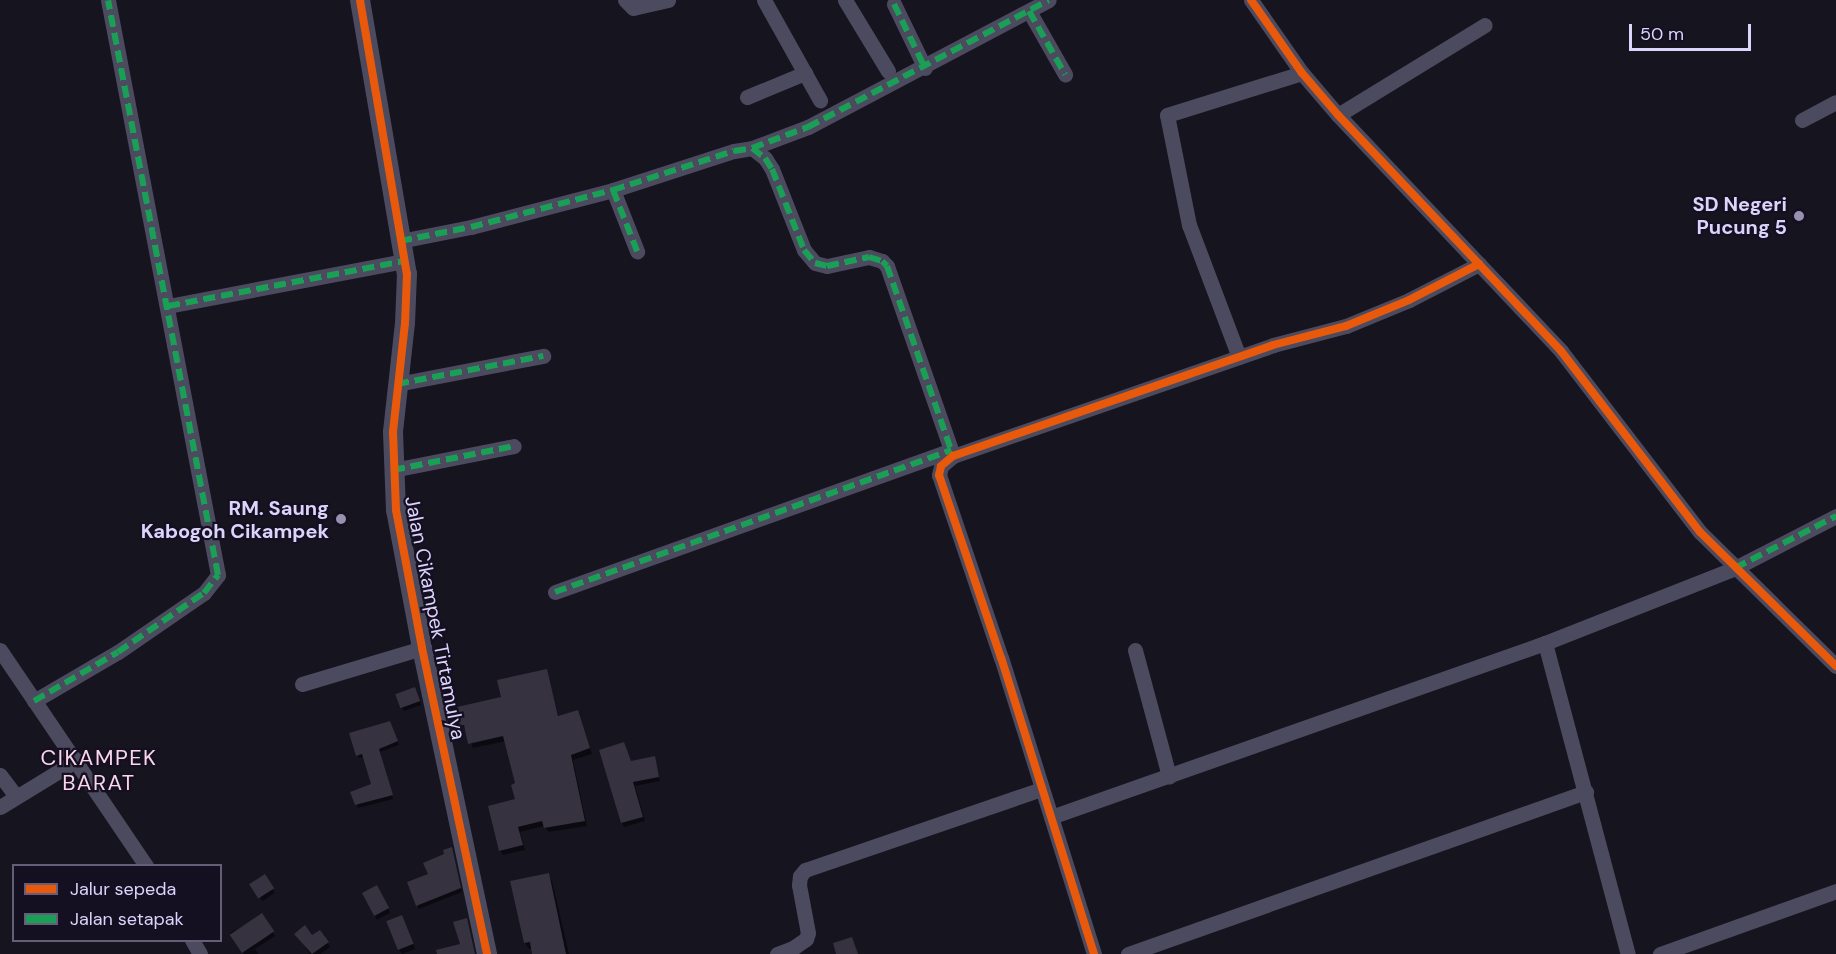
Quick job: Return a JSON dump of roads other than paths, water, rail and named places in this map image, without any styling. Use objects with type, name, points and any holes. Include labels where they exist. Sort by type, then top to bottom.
[{"type":"street","points":[[34,701],[118,652],[204,593],[218,575],[108,0]]},
{"type":"street","name":"Jalan Cikampek Tirtamulya","points":[[360,0],[405,261],[408,293],[393,432],[393,470],[401,539],[487,954]]},
{"type":"street","points":[[625,0],[633,8],[668,0]]},
{"type":"street","points":[[764,0],[820,100]]},
{"type":"street","points":[[845,0],[888,71]]},
{"type":"street","points":[[400,241],[471,227],[613,190],[734,151],[752,148],[808,128],[925,68],[1049,0]]},
{"type":"street","points":[[1251,0],[1302,73],[1338,115],[1561,351],[1685,514],[1735,568],[1836,666]]},
{"type":"street","points":[[894,4],[925,68]]},
{"type":"street","points":[[1029,11],[1065,74]]},
{"type":"street","points":[[1338,115],[1485,25]]},
{"type":"street","points":[[747,97],[805,73]]},
{"type":"street","points":[[1239,357],[1189,225],[1167,115],[1302,73]]},
{"type":"street","points":[[1802,120],[1836,102]]},
{"type":"street","points":[[752,148],[759,152],[772,169],[804,250],[815,263],[827,266],[869,257],[882,261],[887,266],[952,453]]},
{"type":"street","points":[[613,190],[637,251]]},
{"type":"street","points":[[168,306],[405,261]]},
{"type":"street","points":[[555,592],[952,453],[1293,338],[1346,326],[1375,315],[1479,264]]},
{"type":"street","points":[[397,384],[543,356]]},
{"type":"street","points":[[393,470],[514,446]]},
{"type":"street","points":[[952,453],[941,466],[939,474],[1094,954]]},
{"type":"street","points":[[1051,817],[1545,643],[1735,568],[1836,516]]},
{"type":"street","points":[[1545,643],[1628,954]]},
{"type":"street","points":[[302,684],[422,648]]},
{"type":"street","points":[[0,650],[77,760],[145,864]]},
{"type":"street","points":[[1135,650],[1169,776]]},
{"type":"street","points":[[0,807],[77,760]]},
{"type":"street","points":[[0,775],[16,796]]},
{"type":"street","points":[[777,954],[800,944],[808,933],[799,885],[800,876],[805,870],[1041,789]]},
{"type":"street","points":[[1128,954],[1586,792]]},
{"type":"street","points":[[1660,954],[1836,891]]},
{"type":"place","name":"SD Negeri Pucung 5","points":[[1799,216]]},
{"type":"place","name":"RM. Saung Kabogoh Cikampek","points":[[341,519]]},
{"type":"district","name":"CIKAMPEK BARAT","points":[[99,770]]}]
